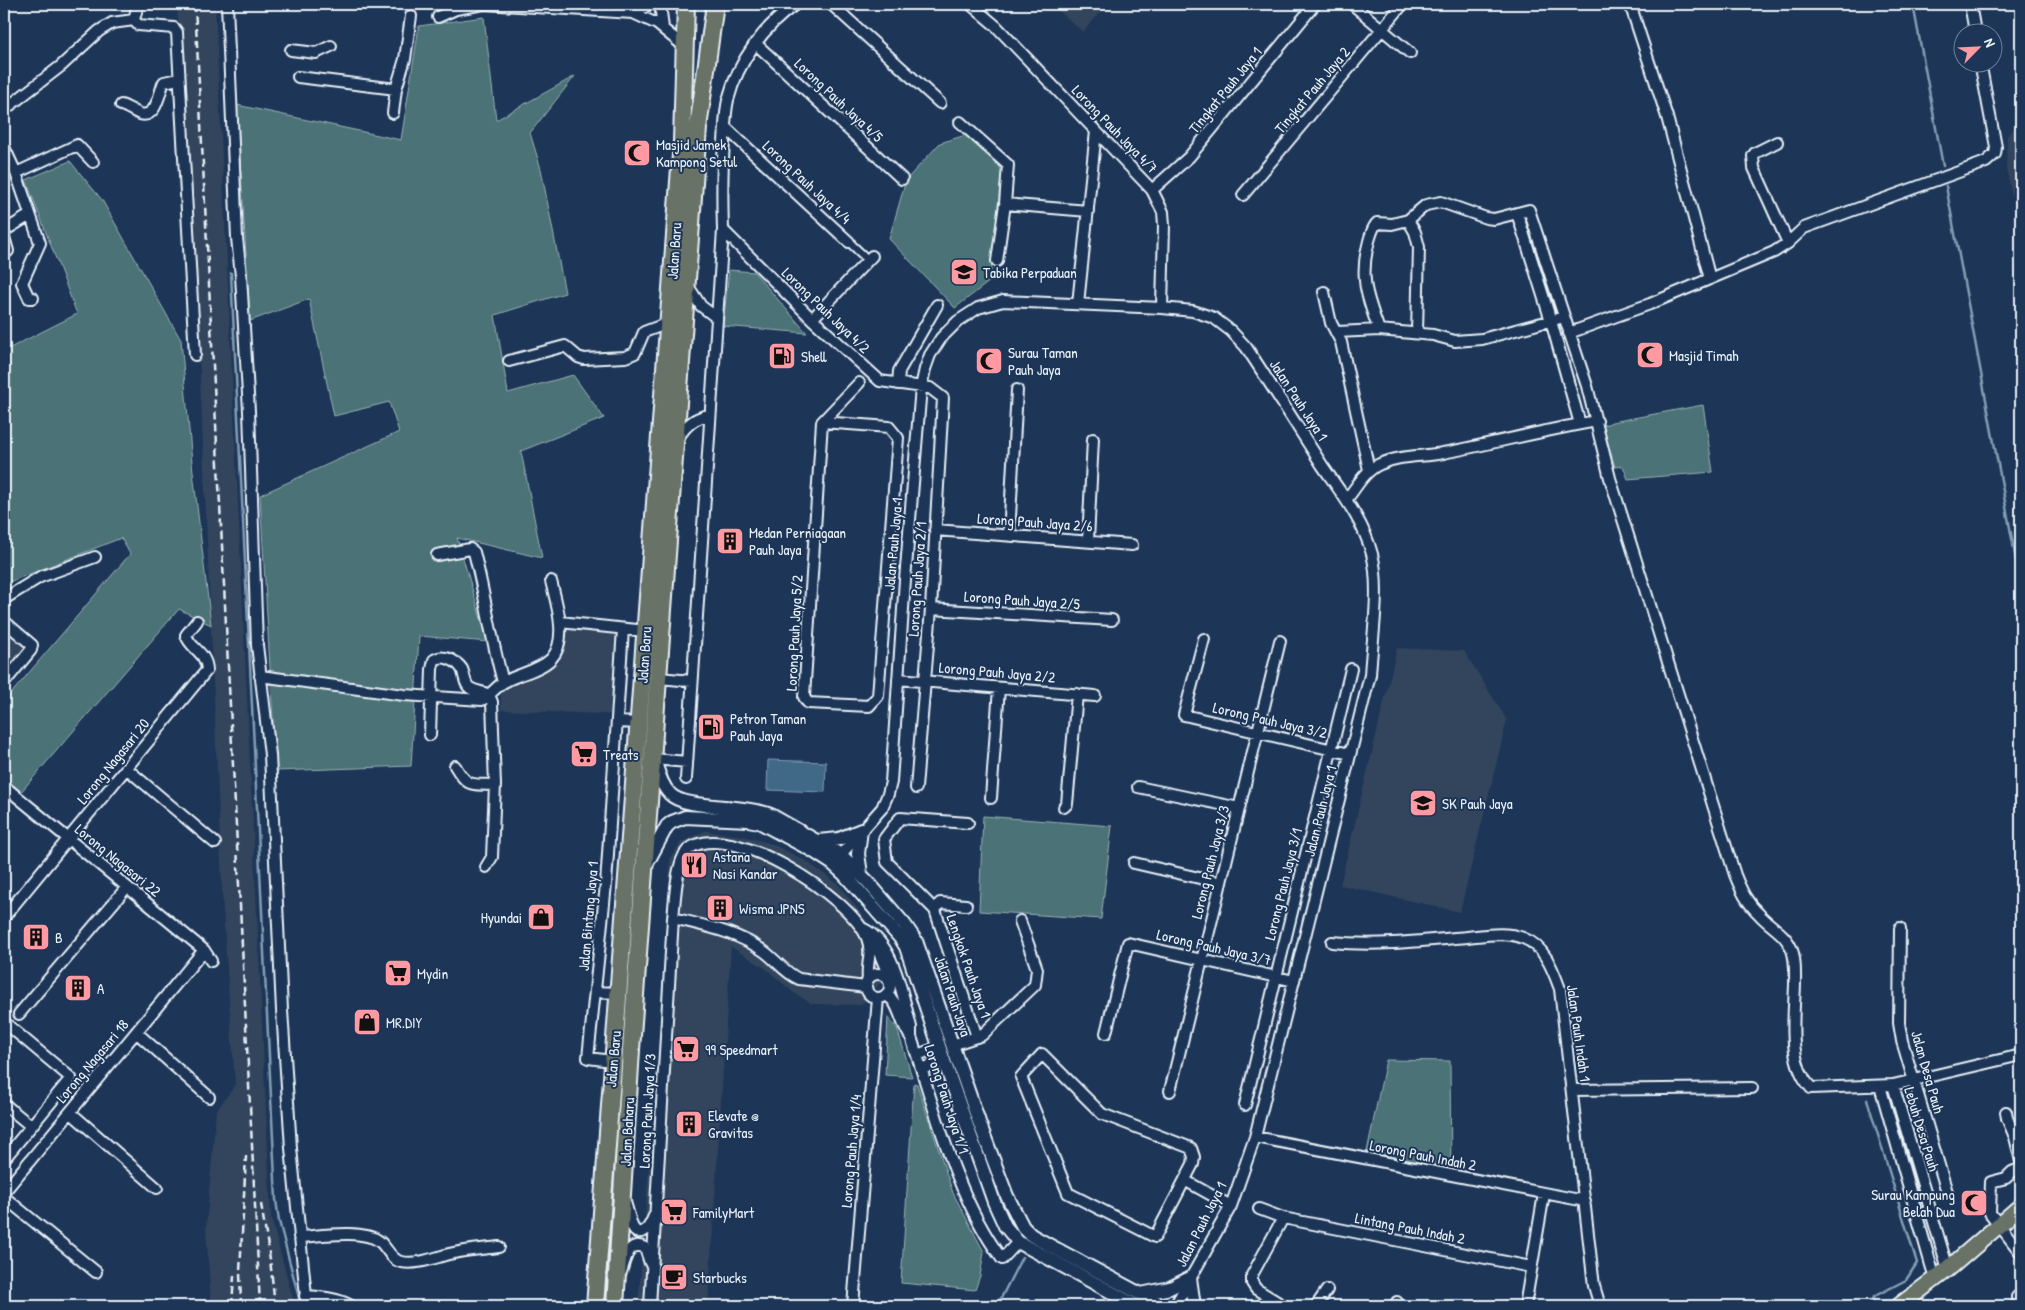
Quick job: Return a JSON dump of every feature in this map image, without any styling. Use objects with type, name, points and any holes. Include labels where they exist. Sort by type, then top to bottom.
[{"type":"highway","name":"Jalan Baru","points":[[595,1306],[682,142],[686,4]]},
{"type":"highway","name":"Jalan Baru","points":[[645,867],[698,128],[715,4]]},
{"type":"highway","name":"Jalan Baharu","points":[[615,1306],[630,1064],[645,867]]},
{"type":"main road","points":[[1899,1306],[1948,1269],[2021,1206]]},
{"type":"street","points":[[134,20],[138,4]]},
{"type":"street","points":[[227,4],[237,238],[242,276],[249,411],[260,676],[272,783],[282,1010],[300,1226],[299,1237],[306,1301],[328,1298],[351,1306]]},
{"type":"street","points":[[438,17],[456,9],[484,4],[633,12],[662,28],[685,47]]},
{"type":"street","points":[[633,12],[650,4]]},
{"type":"street","points":[[660,4],[662,28]]},
{"type":"street","points":[[686,779],[723,230],[722,177],[728,100],[736,77],[755,43],[766,30],[796,4]]},
{"type":"street","points":[[831,4],[940,104]]},
{"type":"street","name":"Lorong Pauh Jaya 4/7","points":[[970,4],[996,26],[1152,190],[1163,212],[1162,308]]},
{"type":"street","name":"Tingkat Pauh Jaya 1","points":[[1152,190],[1189,157],[1315,4]]},
{"type":"street","points":[[1352,4],[1410,53]]},
{"type":"street","name":"Tingkat Pauh Jaya 2","points":[[1243,195],[1403,4]]},
{"type":"street","points":[[1630,4],[1667,117],[1710,279]]},
{"type":"street","points":[[1970,4],[1973,22]]},
{"type":"street","points":[[393,113],[396,89],[405,59],[411,16]]},
{"type":"street","points":[[134,20],[138,25],[174,28],[176,30],[195,354]]},
{"type":"street","points":[[4,110],[61,66],[99,31],[112,23],[134,20]]},
{"type":"street","name":"Lorong Pauh Jaya 4/5","points":[[755,43],[902,179]]},
{"type":"street","points":[[291,50],[316,53],[332,46]]},
{"type":"street","points":[[1569,332],[1650,304],[1774,252],[1788,243],[1804,228],[1968,170],[1992,158],[1996,147],[1982,72]]},
{"type":"street","points":[[121,105],[140,114],[150,113],[156,107],[164,82],[178,78]]},
{"type":"street","points":[[298,78],[396,89]]},
{"type":"street","points":[[960,122],[1008,165],[1005,204],[997,260]]},
{"type":"street","name":"Lorong Pauh Jaya 4/4","points":[[725,127],[849,242],[870,258]]},
{"type":"street","points":[[1078,304],[1096,131]]},
{"type":"street","points":[[1777,142],[1755,153],[1753,159],[1754,168],[1788,243]]},
{"type":"street","points":[[16,173],[77,146],[93,162]]},
{"type":"street","points":[[4,147],[16,173],[40,242],[22,283],[28,298],[33,298]]},
{"type":"street","points":[[1379,330],[1364,276],[1365,256],[1373,227],[1376,223],[1392,224],[1408,220],[1426,205],[1441,202],[1494,219],[1529,210],[1597,421],[1610,478],[1734,876],[1746,900],[1760,916],[1786,938],[1793,951],[1796,1061],[1802,1078],[1811,1088],[1880,1086],[2021,1055]]},
{"type":"street","points":[[1005,204],[1088,211]]},
{"type":"street","points":[[1517,213],[1551,321],[1580,424]]},
{"type":"street","points":[[4,231],[30,215]]},
{"type":"street","points":[[1408,220],[1415,232],[1419,247],[1417,333]]},
{"type":"street","name":"Lorong Pauh Jaya 4/2","points":[[723,230],[812,319],[880,381],[921,387]]},
{"type":"street","points":[[4,237],[8,251]]},
{"type":"street","points":[[812,319],[870,258]]},
{"type":"street","points":[[688,285],[701,306],[717,318]]},
{"type":"street","points":[[1324,292],[1332,323],[1338,332],[1369,470]]},
{"type":"street","name":"Jalan Pauh Jaya 1","points":[[837,860],[882,808],[888,794],[893,768],[905,580],[921,387],[930,355],[941,338],[958,321],[978,308],[1004,301],[1162,308],[1193,311],[1214,318],[1246,346],[1346,500],[1362,527],[1372,554],[1375,575],[1370,675],[1255,1137],[1231,1206],[1175,1306]]},
{"type":"street","points":[[898,384],[900,372],[937,305]]},
{"type":"street","points":[[1338,332],[1379,330],[1433,335],[1455,341],[1482,339],[1564,317]]},
{"type":"street","points":[[509,361],[565,346],[578,357],[584,359],[625,358],[635,353],[644,332],[668,323]]},
{"type":"street","points":[[822,422],[859,383]]},
{"type":"street","name":"Lorong Pauh Jaya 2/1","points":[[916,788],[931,609],[943,398],[930,388],[921,387]]},
{"type":"street","points":[[1009,536],[1017,390]]},
{"type":"street","points":[[676,442],[684,428],[693,420],[711,410]]},
{"type":"street","points":[[1346,500],[1369,470],[1378,464],[1395,459],[1443,453],[1551,428],[1597,421]]},
{"type":"street","points":[[822,422],[889,427],[898,438],[888,580],[905,580]]},
{"type":"street","name":"Lorong Pauh Jaya 5/2","points":[[822,422],[804,697],[808,703],[869,706],[878,696],[888,580]]},
{"type":"street","points":[[1088,542],[1093,439]]},
{"type":"street","name":"Lorong Pauh Jaya 2/6","points":[[935,530],[1132,545]]},
{"type":"street","points":[[437,554],[470,549],[474,552],[503,682]]},
{"type":"street","points":[[4,599],[40,577],[95,557]]},
{"type":"street","points":[[260,676],[430,696],[482,700],[503,682],[544,664],[552,658],[558,645],[560,622],[551,581]]},
{"type":"street","name":"Lorong Pauh Jaya 2/5","points":[[931,609],[1112,620]]},
{"type":"street","points":[[4,621],[32,644],[31,650],[4,683]]},
{"type":"street","name":"Lorong Nagasari 20","points":[[4,917],[207,670],[204,656],[188,640],[186,634],[197,621]]},
{"type":"street","points":[[560,622],[646,631]]},
{"type":"street","name":"Jalan Bintang Jaya 1","points":[[612,1061],[588,1058],[606,884],[623,629]]},
{"type":"street","name":"Lorong Pauh Jaya 3/2","points":[[1204,639],[1184,715],[1350,754]]},
{"type":"street","name":"Lorong Pauh Jaya 3/3","points":[[1170,1091],[1280,641]]},
{"type":"street","points":[[430,735],[430,696],[434,660],[439,657],[455,662],[462,670],[470,688],[490,695]]},
{"type":"street","name":"Lorong Pauh Jaya 3/1","points":[[1245,1105],[1350,669]]},
{"type":"street","points":[[659,678],[692,681]]},
{"type":"street","name":"Lorong Pauh Jaya 2/2","points":[[898,679],[1095,696]]},
{"type":"street","points":[[991,798],[999,688]]},
{"type":"street","points":[[1064,807],[1067,804],[1077,694]]},
{"type":"street","points":[[486,867],[492,857],[496,785],[494,714],[490,695]]},
{"type":"street","points":[[616,722],[639,723]]},
{"type":"street","points":[[654,759],[687,762]]},
{"type":"street","name":"Jalan Pauh Jaya","points":[[654,759],[661,779],[670,793],[676,798],[691,804],[759,810],[817,841],[837,860],[844,874],[901,939],[1007,1196],[1023,1227],[1049,1246],[1163,1306]]},
{"type":"street","points":[[455,766],[460,776],[469,784],[496,785]]},
{"type":"street","points":[[126,768],[215,843]]},
{"type":"street","points":[[614,776],[635,777]]},
{"type":"street","name":"Lorong Nagasari 22","points":[[4,786],[204,950],[211,960]]},
{"type":"street","points":[[1138,787],[1239,808]]},
{"type":"street","name":"Jalan Pauh Jaya","points":[[645,867],[667,826],[686,817],[759,822],[813,851],[837,860],[862,875],[906,925],[916,940],[945,1046],[944,1061],[1005,1226],[1018,1242],[1137,1306]]},
{"type":"street","name":"Lengkok Pauh Jaya 1","points":[[968,823],[900,818],[884,839],[887,862],[934,910],[977,1037]]},
{"type":"street","points":[[817,841],[839,839],[861,830],[858,854],[862,875]]},
{"type":"street","name":"Lorong Pauh Jaya 1/3","points":[[650,1306],[673,918],[681,859],[688,850],[704,842],[750,850],[799,873],[818,885],[865,929]]},
{"type":"street","points":[[1134,863],[1221,883]]},
{"type":"street","points":[[19,1014],[127,887]]},
{"type":"street","points":[[934,910],[940,903],[966,905]]},
{"type":"street","points":[[673,918],[714,928],[741,938],[765,953],[790,975],[799,979],[867,983],[878,974],[886,977],[892,981],[889,990],[882,997]]},
{"type":"street","name":"Lengkok Pauh Jaya 1","points":[[917,1055],[977,1037],[988,1031],[1034,984],[1037,978],[1037,969],[1020,921]]},
{"type":"street","name":"Jalan Desa Pauh","points":[[1900,928],[1899,1023],[1902,1041],[1947,1192]]},
{"type":"street","points":[[865,929],[870,948],[867,971],[869,994],[892,997],[904,1030],[911,1037]]},
{"type":"street","name":"Lorong Pauh Jaya 1/1","points":[[865,929],[892,981],[912,1027],[911,1037],[964,1192],[993,1248],[1002,1259],[1018,1242]]},
{"type":"street","name":"Jalan Pauh Indah 1","points":[[1332,942],[1396,943],[1501,935],[1524,938],[1541,950],[1552,966],[1560,989],[1594,1286],[1600,1306]]},
{"type":"street","name":"Lorong Pauh Jaya 3/7","points":[[1106,1033],[1128,942],[1294,981]]},
{"type":"street","name":"Lorong Nagasari 18","points":[[4,1192],[204,950]]},
{"type":"street","points":[[596,992],[618,993]]},
{"type":"street","name":"Lorong Pauh Jaya 1/4","points":[[853,1306],[882,997]]},
{"type":"street","points":[[4,1022],[71,1078],[4,1159]]},
{"type":"street","points":[[136,1032],[209,1096]]},
{"type":"street","points":[[1042,1054],[1102,1114],[1191,1148],[1194,1157],[1186,1181],[1155,1236],[1068,1192],[1021,1078],[1042,1054]]},
{"type":"street","points":[[922,1069],[944,1061]]},
{"type":"street","name":"Lebuh Desa Pauh","points":[[1893,1084],[1948,1269]]},
{"type":"street","name":"Lebuh Desa Pauh","points":[[1880,1086],[1935,1279]]},
{"type":"street","points":[[1572,1090],[1752,1088]]},
{"type":"street","points":[[4,1104],[31,1126]]},
{"type":"street","points":[[70,1112],[157,1188]]},
{"type":"street","points":[[2006,1112],[2006,1118],[2015,1137],[2021,1162]]},
{"type":"street","name":"Lorong Pauh Indah 2","points":[[1255,1137],[1585,1201]]},
{"type":"street","points":[[2021,1168],[2012,1172],[2006,1178],[1991,1182],[1990,1213],[2021,1253]]},
{"type":"street","points":[[1186,1181],[1231,1206]]},
{"type":"street","points":[[1525,1306],[1544,1194]]},
{"type":"street","points":[[4,1196],[96,1272]]},
{"type":"street","points":[[623,1196],[632,1226],[636,1232],[641,1233],[645,1231],[657,1208]]},
{"type":"street","name":"Lintang Pauh Indah 2","points":[[1259,1209],[1283,1218],[1531,1267]]},
{"type":"street","points":[[1283,1218],[1252,1275],[1252,1283],[1256,1289],[1284,1306]]},
{"type":"street","points":[[299,1237],[368,1236],[378,1240],[397,1260],[403,1262],[432,1260],[450,1254],[499,1247]]},
{"type":"street","points":[[617,1284],[630,1249],[634,1246],[640,1245],[645,1248],[652,1271]]},
{"type":"street","points":[[1141,1294],[1170,1288],[1190,1278],[1194,1306]]},
{"type":"street","points":[[1316,1306],[1327,1290]]},
{"type":"street","points":[[2019,1306],[2017,1297],[2021,1294]]},
{"type":"shaded area","points":[[177,4],[215,4],[271,1218],[295,1306],[211,1306],[206,1228],[216,1111],[235,1085],[223,911],[198,330]]},
{"type":"shaded area","points":[[1051,4],[1108,4],[1083,32]]},
{"type":"shaded area","points":[[2014,4],[2021,4],[2021,55]]},
{"type":"shaded area","points":[[2021,121],[2021,233],[2006,169],[2007,136]]},
{"type":"shaded area","points":[[4,617],[40,646],[4,689]]},
{"type":"shaded area","points":[[569,628],[630,637],[625,715],[501,710],[501,687],[560,662],[561,637]]},
{"type":"shaded area","name":"SK Pauh Jaya","points":[[1397,648],[1464,651],[1507,720],[1460,912],[1340,885]]},
{"type":"shaded area","points":[[768,760],[826,762],[825,792],[767,790]]},
{"type":"shaded area","points":[[705,831],[743,836],[772,844],[806,861],[838,884],[899,962],[861,1005],[812,1004],[794,993],[765,968],[731,947],[708,1306],[638,1306],[668,927],[670,859],[681,842]]},
{"type":"green space","points":[[484,17],[496,120],[575,76],[530,133],[541,169],[565,293],[495,315],[508,393],[573,375],[604,418],[521,451],[542,558],[457,538],[488,642],[419,636],[411,766],[276,771],[260,495],[399,432],[389,402],[334,416],[309,299],[250,321],[237,105],[401,140],[419,26]]},
{"type":"green space","points":[[969,134],[1002,168],[990,281],[955,308],[889,239],[906,180],[940,143]]},
{"type":"green space","points":[[70,161],[102,200],[181,340],[192,463],[211,625],[179,609],[20,793],[4,779],[4,702],[130,554],[121,538],[4,584],[4,351],[77,314],[26,180]]},
{"type":"green space","points":[[729,270],[754,272],[807,333],[723,326]]},
{"type":"green space","points":[[1703,405],[1713,472],[1628,479],[1623,466],[1615,467],[1603,426],[1612,422]]},
{"type":"green space","points":[[983,816],[1112,826],[1101,919],[979,911]]},
{"type":"green space","points":[[888,1017],[897,1028],[912,1077],[885,1075]]},
{"type":"green space","points":[[1386,1060],[1450,1061],[1451,1177],[1365,1161]]},
{"type":"green space","points":[[914,1083],[917,1084],[953,1193],[984,1252],[980,1276],[975,1290],[901,1283]]},
{"type":"waterway","points":[[1913,4],[1943,166]]},
{"type":"waterway","points":[[1946,186],[2021,587]]},
{"type":"waterway","points":[[231,273],[276,1200],[279,1221],[300,1306]]},
{"type":"waterway","points":[[1867,1099],[1917,1263],[1906,1280],[1875,1296],[1870,1302]]},
{"type":"waterway","points":[[997,1306],[1022,1257]]},
{"type":"railway","points":[[195,4],[260,1306]]},
{"type":"railway","points":[[241,1306],[240,1272],[246,1156]]},
{"type":"railway","points":[[261,1204],[275,1306]]},
{"type":"railway","points":[[232,1306],[234,1276]]},
{"type":"place","name":"Masjid Jamek Kampong Setul","points":[[637,153]]},
{"type":"place","name":"Tabika Perpaduan","points":[[964,272]]},
{"type":"place","name":"Masjid Timah","points":[[1650,355]]},
{"type":"place","name":"Shell","points":[[782,356]]},
{"type":"place","name":"Surau Taman Pauh Jaya","points":[[989,361]]},
{"type":"place","name":"Medan Perniagaan Pauh Jaya","points":[[730,541]]},
{"type":"place","name":"Petron Taman Pauh Jaya","points":[[711,727]]},
{"type":"place","name":"Treats","points":[[584,754]]},
{"type":"place","name":"SK Pauh Jaya","points":[[1423,803]]},
{"type":"place","name":"Astana Nasi Kandar","points":[[694,865]]},
{"type":"place","name":"Wisma JPNS","points":[[720,908]]},
{"type":"place","name":"Hyundai","points":[[541,917]]},
{"type":"place","name":"B","points":[[36,937]]},
{"type":"place","name":"Mydin","points":[[398,973]]},
{"type":"place","name":"A","points":[[78,988]]},
{"type":"place","name":"MR.DIY","points":[[367,1022]]},
{"type":"place","name":"99 Speedmart","points":[[686,1049]]},
{"type":"place","name":"Elevate @ Gravitas","points":[[689,1124]]},
{"type":"place","name":"Surau Kampung Belah Dua","points":[[1974,1203]]},
{"type":"place","name":"FamilyMart","points":[[674,1212]]},
{"type":"place","name":"Starbucks","points":[[674,1277]]}]
